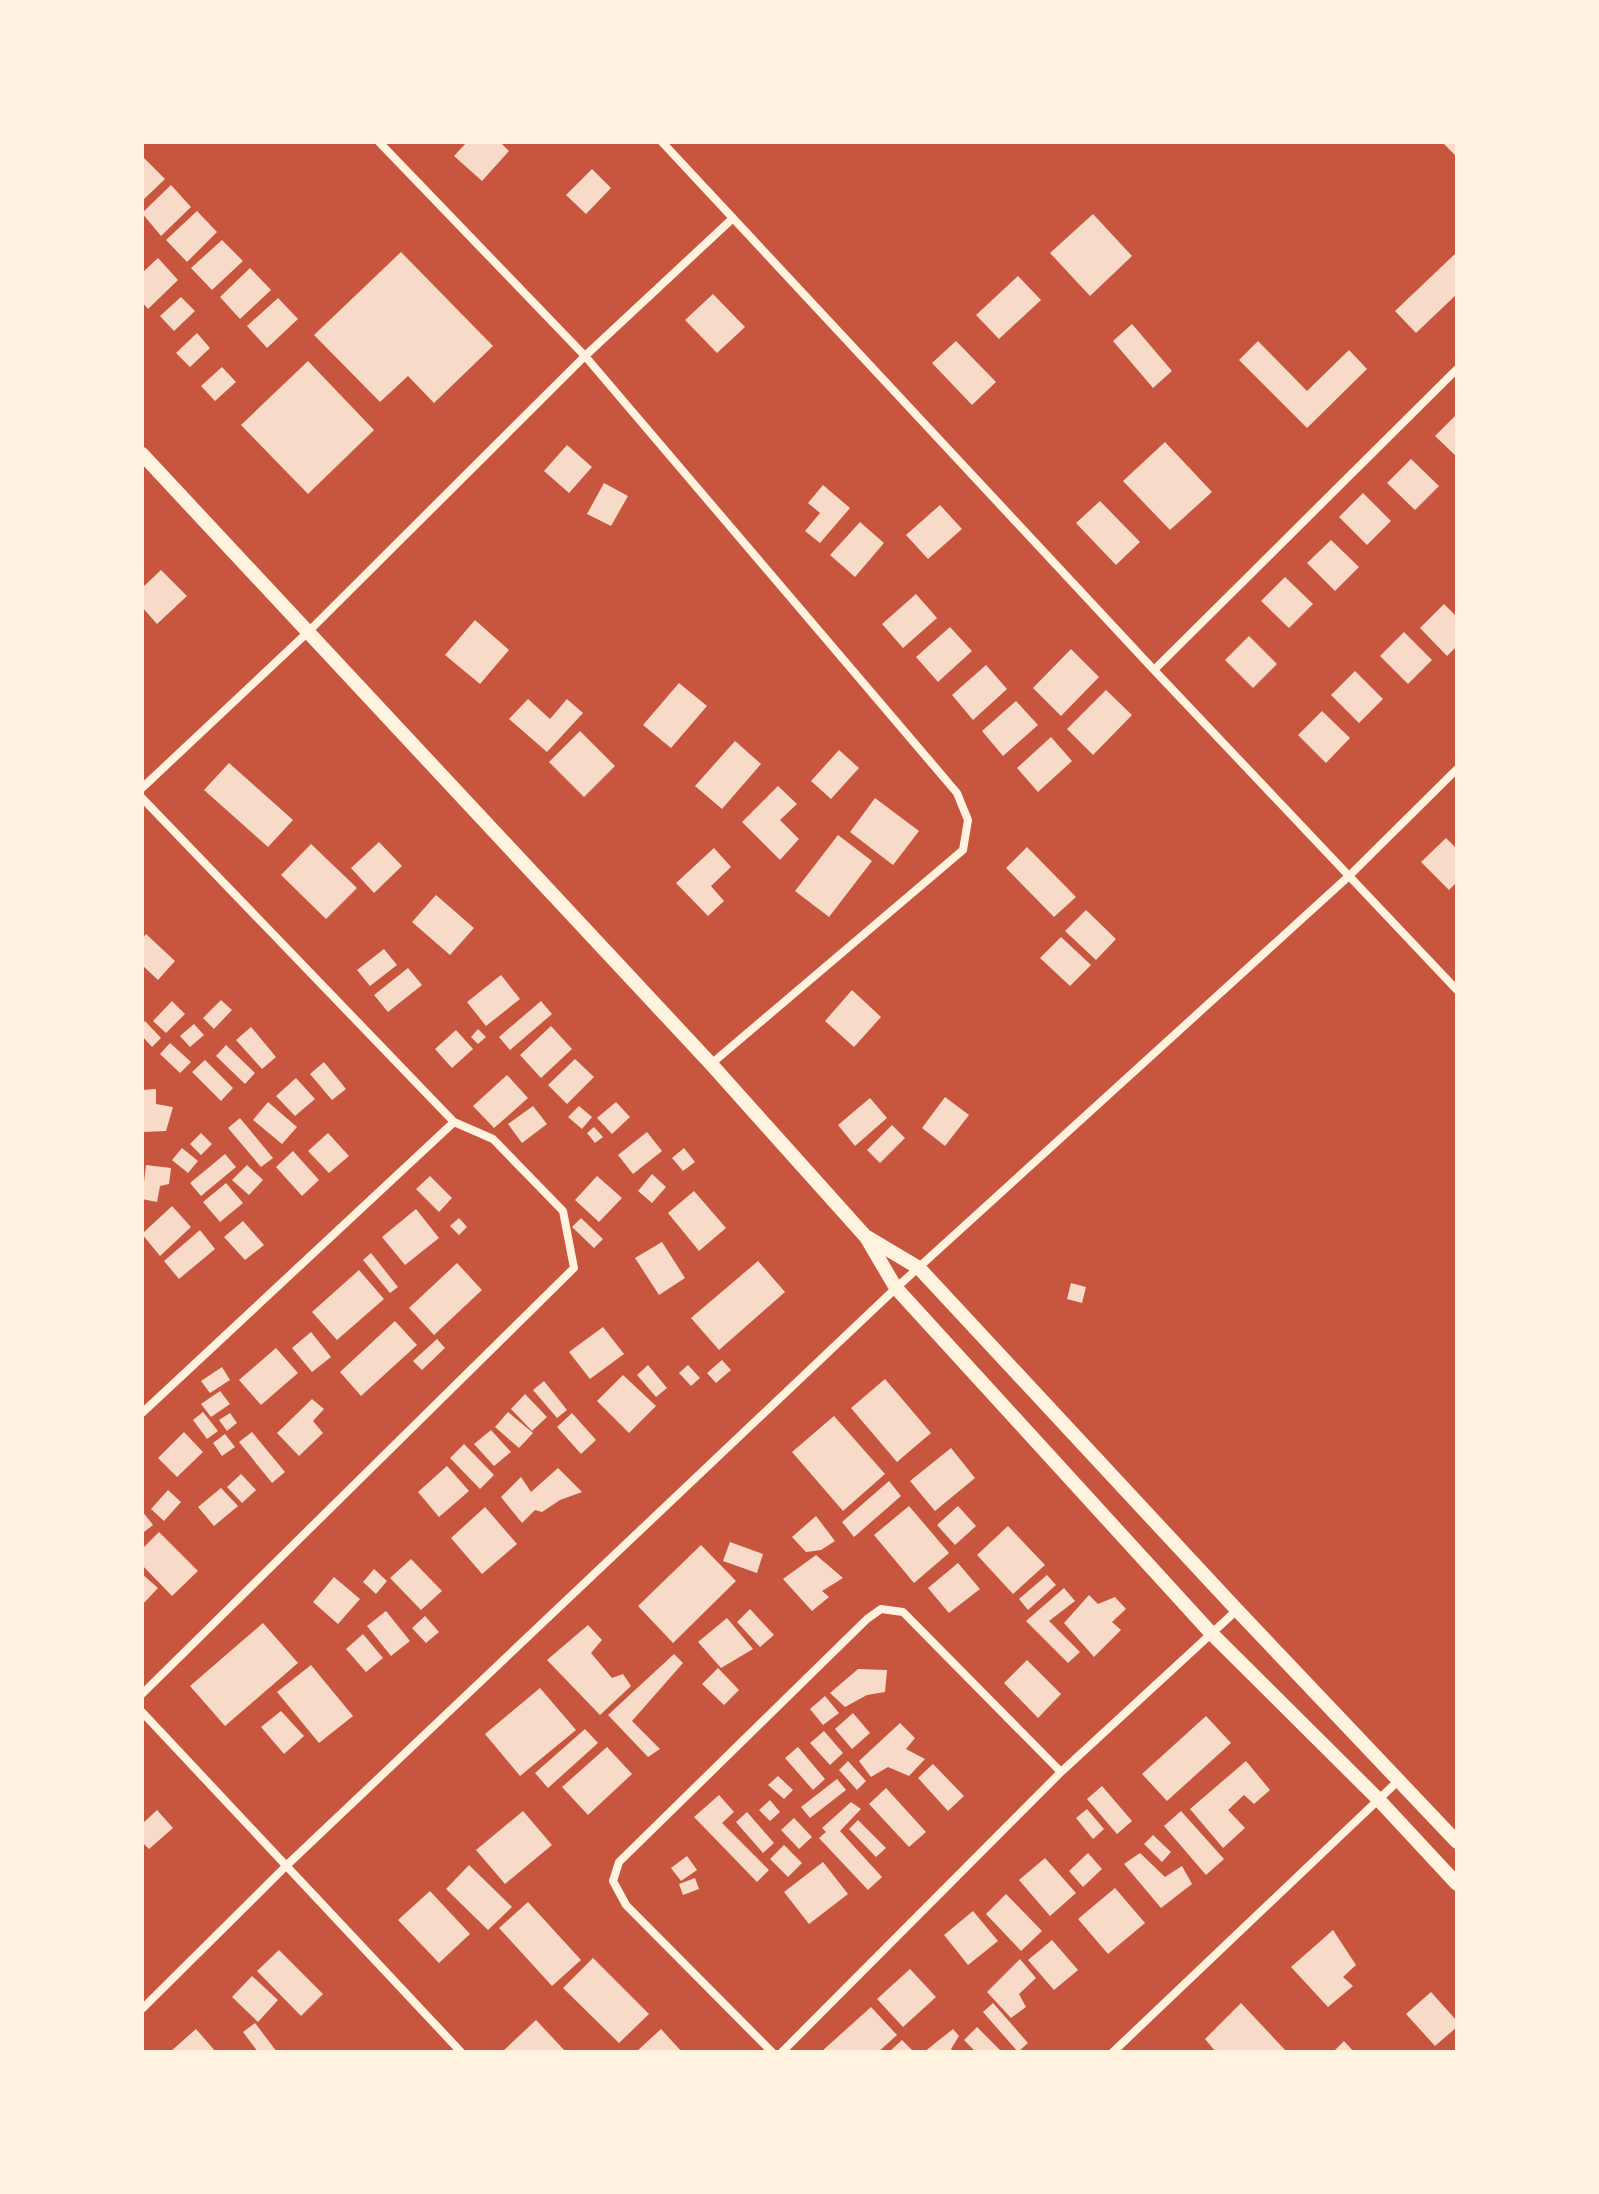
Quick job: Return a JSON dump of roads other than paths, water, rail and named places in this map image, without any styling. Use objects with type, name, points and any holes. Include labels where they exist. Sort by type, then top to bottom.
[{"type":"street","points":[[379,142],[585,356],[957,793],[968,820],[963,850],[711,1064]]},
{"type":"street","points":[[662,142],[1457,990]]},
{"type":"street","points":[[142,788],[308,632],[585,356],[732,219]]},
{"type":"street","points":[[1154,670],[1457,369]]},
{"type":"street","points":[[142,454],[711,1064],[866,1237],[896,1288],[1211,1633],[1378,1799],[1457,1884]]},
{"type":"street","points":[[142,2009],[287,1865],[896,1288],[1349,876],[1457,769]]},
{"type":"street","points":[[142,798],[454,1122],[493,1139],[563,1211],[574,1268],[142,1694]]},
{"type":"street","points":[[142,1413],[454,1122]]},
{"type":"street","points":[[866,1237],[919,1268],[1457,1842]]},
{"type":"street","points":[[772,2052],[626,1905],[613,1881],[619,1862],[867,1619],[881,1609],[903,1612],[1061,1772]]},
{"type":"street","points":[[782,2052],[1061,1772],[1237,1610]]},
{"type":"street","points":[[142,1712],[461,2052]]},
{"type":"street","points":[[1113,2052],[1400,1779]]}]
